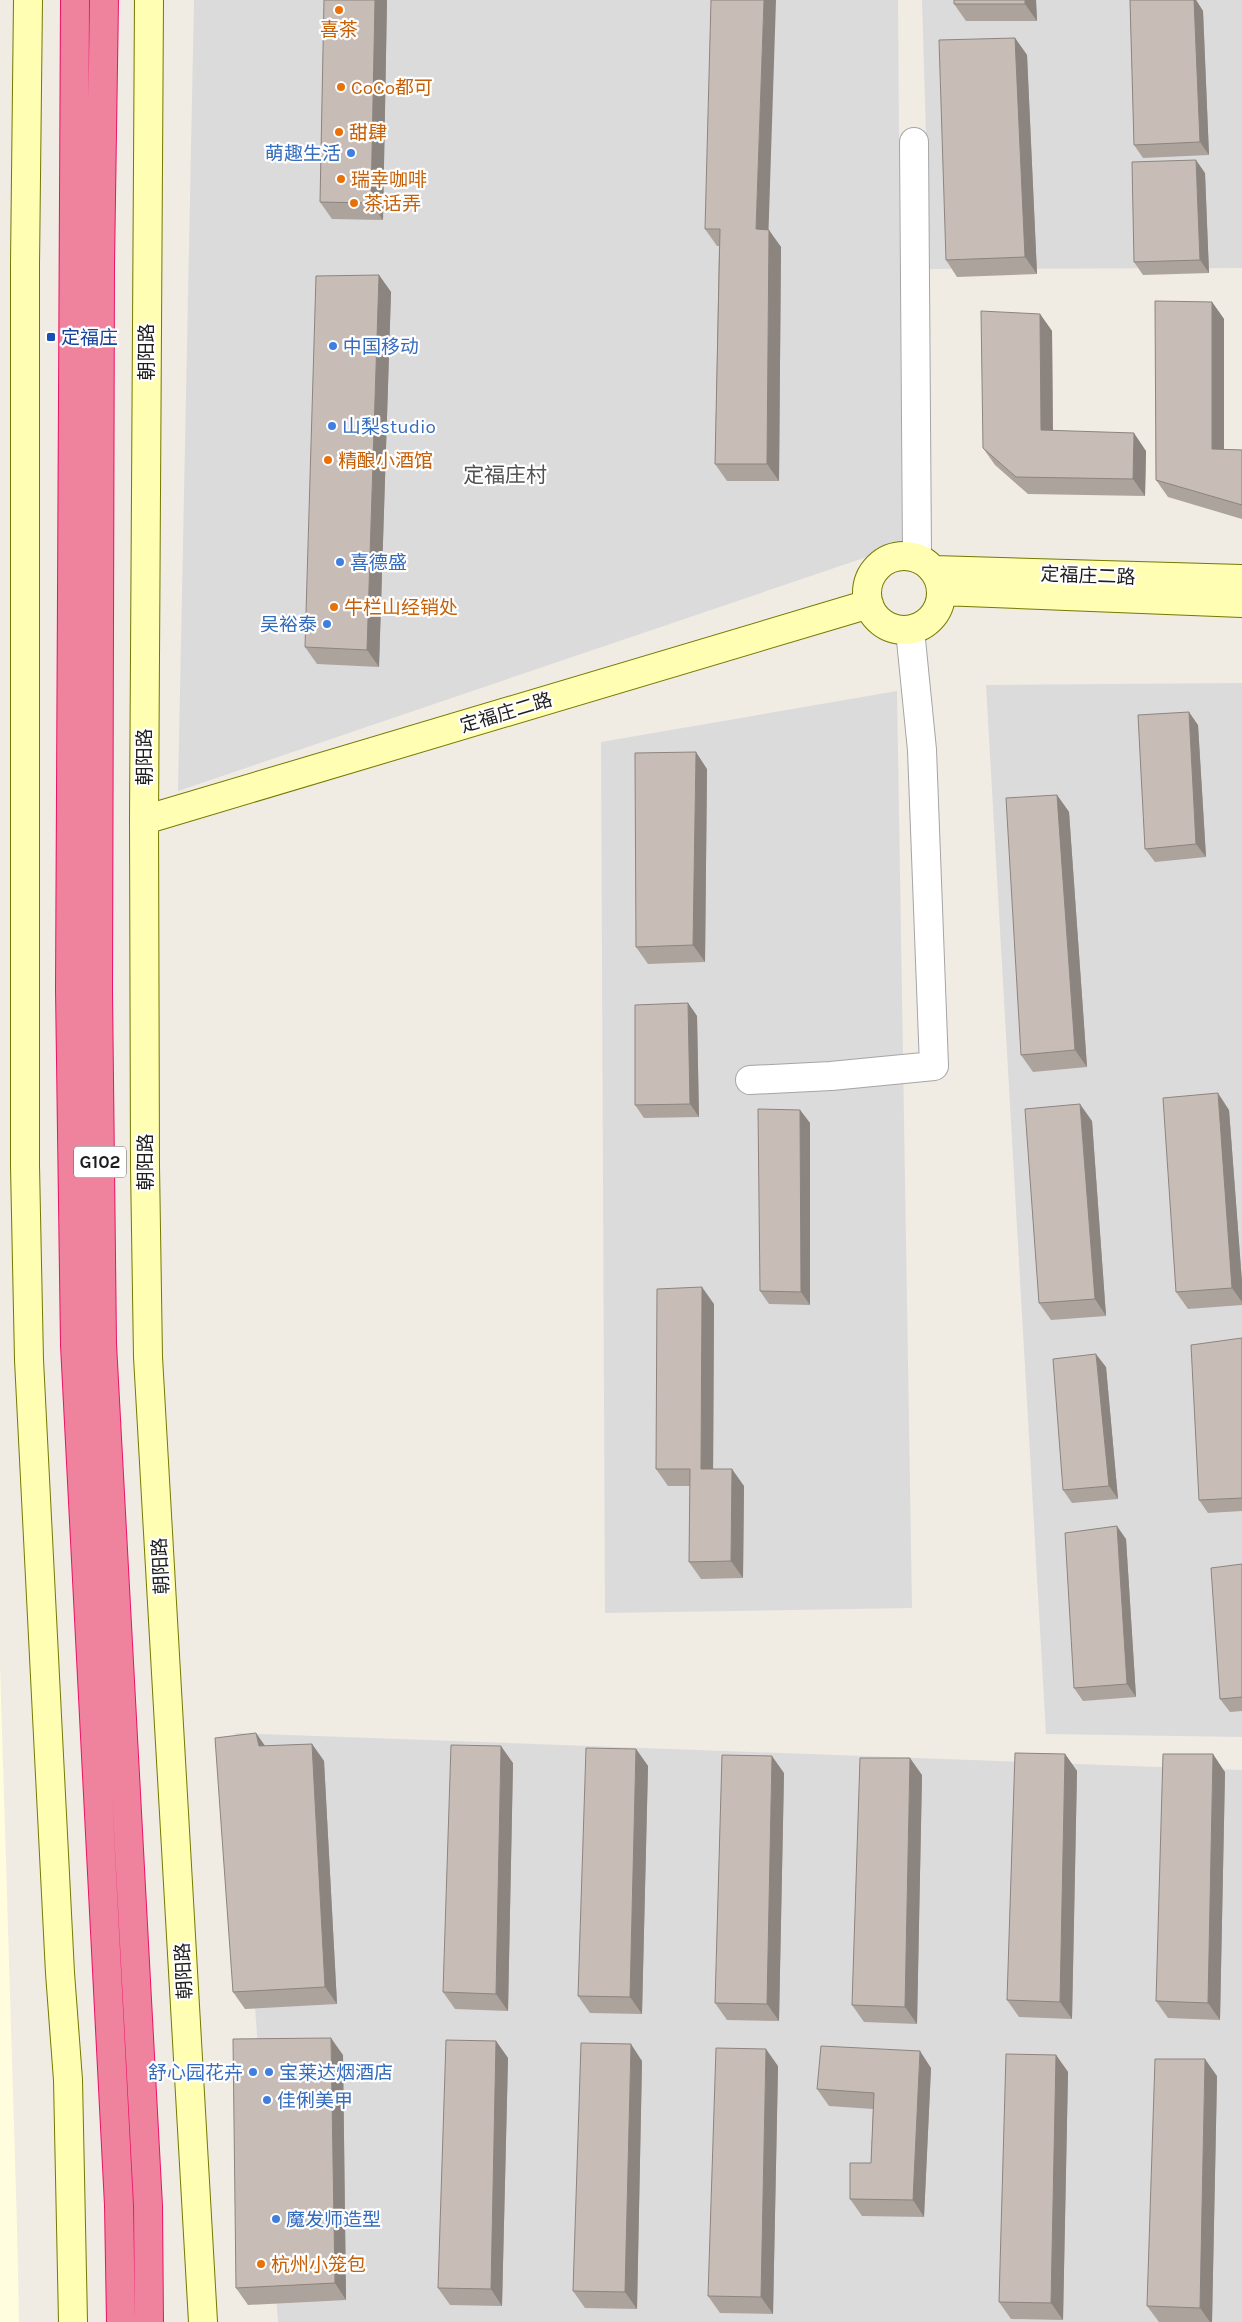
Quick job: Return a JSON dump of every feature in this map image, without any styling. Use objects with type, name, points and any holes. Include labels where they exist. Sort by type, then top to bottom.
[{"type":"highway","name":"G102","points":[[75,0],[70,1000],[75,1345],[119,2205],[121,2322]]},
{"type":"highway","name":"G102","points":[[104,0],[100,264],[98,961],[102,1344],[148,2206],[150,2322]]},
{"type":"street","points":[[28,0],[25,264],[25,1166],[29,1360],[60,1973],[68,2080],[73,2322]]},
{"type":"street","name":"朝阳路","points":[[150,0],[144,820],[145,1166],[148,1357],[203,2322]]},
{"type":"street","points":[[869,604],[871,611],[881,623],[895,629],[910,630],[924,624],[939,606],[931,573],[914,142]]},
{"type":"street","name":"定福庄二路","points":[[144,820],[869,604],[869,581],[880,565],[897,556],[931,573],[1242,603]]},
{"type":"street","name":"定福庄二路","points":[[931,573],[1242,579]]},
{"type":"street","points":[[750,1080],[831,1076],[934,1066],[922,750],[910,630]]},
{"type":"shaded area","points":[[194,0],[898,0],[902,545],[178,791]]},
{"type":"shaded area","points":[[922,0],[1242,0],[1242,268],[930,269]]},
{"type":"shaded area","points":[[1242,683],[1242,1737],[1046,1734],[986,685]]},
{"type":"shaded area","points":[[897,691],[912,1608],[605,1613],[601,742]]},
{"type":"shaded area","points":[[0,1664],[17,2226],[19,2322],[0,2322]]},
{"type":"shaded area","points":[[235,1733],[1242,1770],[1242,2322],[278,2322]]},
{"type":"building","points":[[324,0],[375,0],[371,203],[320,202]]},
{"type":"building","points":[[711,0],[764,0],[756,229],[769,230],[767,464],[715,464],[720,229],[705,229]]},
{"type":"building","points":[[954,0],[1025,0],[1025,4],[954,4]]},
{"type":"building","points":[[1130,0],[1194,0],[1200,142],[1134,145]]},
{"type":"building","points":[[1015,38],[1025,257],[946,260],[939,40]]},
{"type":"building","points":[[1196,160],[1200,260],[1134,262],[1132,162]]},
{"type":"building","points":[[379,275],[367,650],[305,647],[316,276]]},
{"type":"building","points":[[1155,301],[1212,302],[1212,449],[1242,450],[1242,505],[1156,480]]},
{"type":"building","points":[[981,311],[1040,314],[1041,430],[1134,433],[1133,479],[1016,477],[983,448]]},
{"type":"building","points":[[1189,712],[1196,844],[1145,849],[1138,715]]},
{"type":"building","points":[[696,752],[693,945],[636,947],[635,753]]},
{"type":"building","points":[[1057,795],[1075,1050],[1021,1055],[1006,798]]},
{"type":"building","points":[[688,1003],[690,1104],[635,1105],[635,1005]]},
{"type":"building","points":[[1218,1093],[1232,1288],[1176,1292],[1163,1098]]},
{"type":"building","points":[[1080,1104],[1095,1299],[1039,1303],[1025,1109]]},
{"type":"building","points":[[758,1109],[800,1110],[801,1292],[760,1291]]},
{"type":"building","points":[[702,1287],[701,1469],[732,1469],[731,1561],[689,1562],[690,1469],[656,1469],[657,1289]]},
{"type":"building","points":[[1242,1338],[1242,1498],[1199,1500],[1191,1345]]},
{"type":"building","points":[[1096,1354],[1109,1486],[1063,1490],[1053,1359]]},
{"type":"building","points":[[1117,1526],[1127,1684],[1074,1688],[1065,1533]]},
{"type":"building","points":[[1242,1564],[1242,1697],[1220,1699],[1211,1568]]},
{"type":"building","points":[[256,1733],[259,1746],[312,1744],[325,1987],[233,1992],[215,1738]]},
{"type":"building","points":[[451,1745],[501,1746],[496,1994],[443,1992]]},
{"type":"building","points":[[586,1748],[636,1749],[630,1997],[578,1996]]},
{"type":"building","points":[[1015,1753],[1065,1754],[1060,2002],[1007,2000]]},
{"type":"building","points":[[1163,1754],[1213,1754],[1208,2003],[1156,2001]]},
{"type":"building","points":[[722,1755],[772,1756],[767,2004],[715,2003]]},
{"type":"building","points":[[860,1758],[910,1758],[905,2007],[852,2005]]},
{"type":"building","points":[[331,2038],[335,2283],[236,2288],[233,2039]]},
{"type":"building","points":[[446,2040],[496,2041],[491,2289],[438,2288]]},
{"type":"building","points":[[581,2043],[631,2044],[625,2292],[573,2291]]},
{"type":"building","points":[[821,2046],[920,2051],[913,2200],[850,2199],[850,2163],[871,2163],[874,2093],[817,2089]]},
{"type":"building","points":[[716,2048],[766,2049],[761,2297],[708,2296]]},
{"type":"building","points":[[1006,2054],[1056,2055],[1051,2303],[999,2302]]},
{"type":"building","points":[[1155,2059],[1205,2059],[1200,2308],[1147,2306]]},
{"type":"place","name":"喜茶","points":[[339,10]]},
{"type":"place","name":"CoCo都可","points":[[341,87]]},
{"type":"place","name":"甜肆","points":[[339,132]]},
{"type":"place","name":"萌趣生活","points":[[351,153]]},
{"type":"place","name":"瑞幸咖啡","points":[[341,179]]},
{"type":"place","name":"茶话弄","points":[[354,203]]},
{"type":"place","name":"定福庄","points":[[51,337]]},
{"type":"place","name":"中国移动","points":[[333,346]]},
{"type":"place","name":"山梨studio","points":[[332,426]]},
{"type":"place","name":"精酿小酒馆","points":[[328,460]]},
{"type":"place","name":"喜德盛","points":[[340,562]]},
{"type":"place","name":"牛栏山经销处","points":[[334,607]]},
{"type":"place","name":"吴裕泰","points":[[327,624]]},
{"type":"place","name":"舒心园花卉","points":[[253,2072]]},
{"type":"place","name":"宝莱达烟酒店","points":[[269,2072]]},
{"type":"place","name":"佳俐美甲","points":[[267,2100]]},
{"type":"place","name":"魔发师造型","points":[[276,2219]]},
{"type":"place","name":"杭州小笼包","points":[[261,2264]]},
{"type":"district","name":"定福庄村","points":[[505,475]]}]
